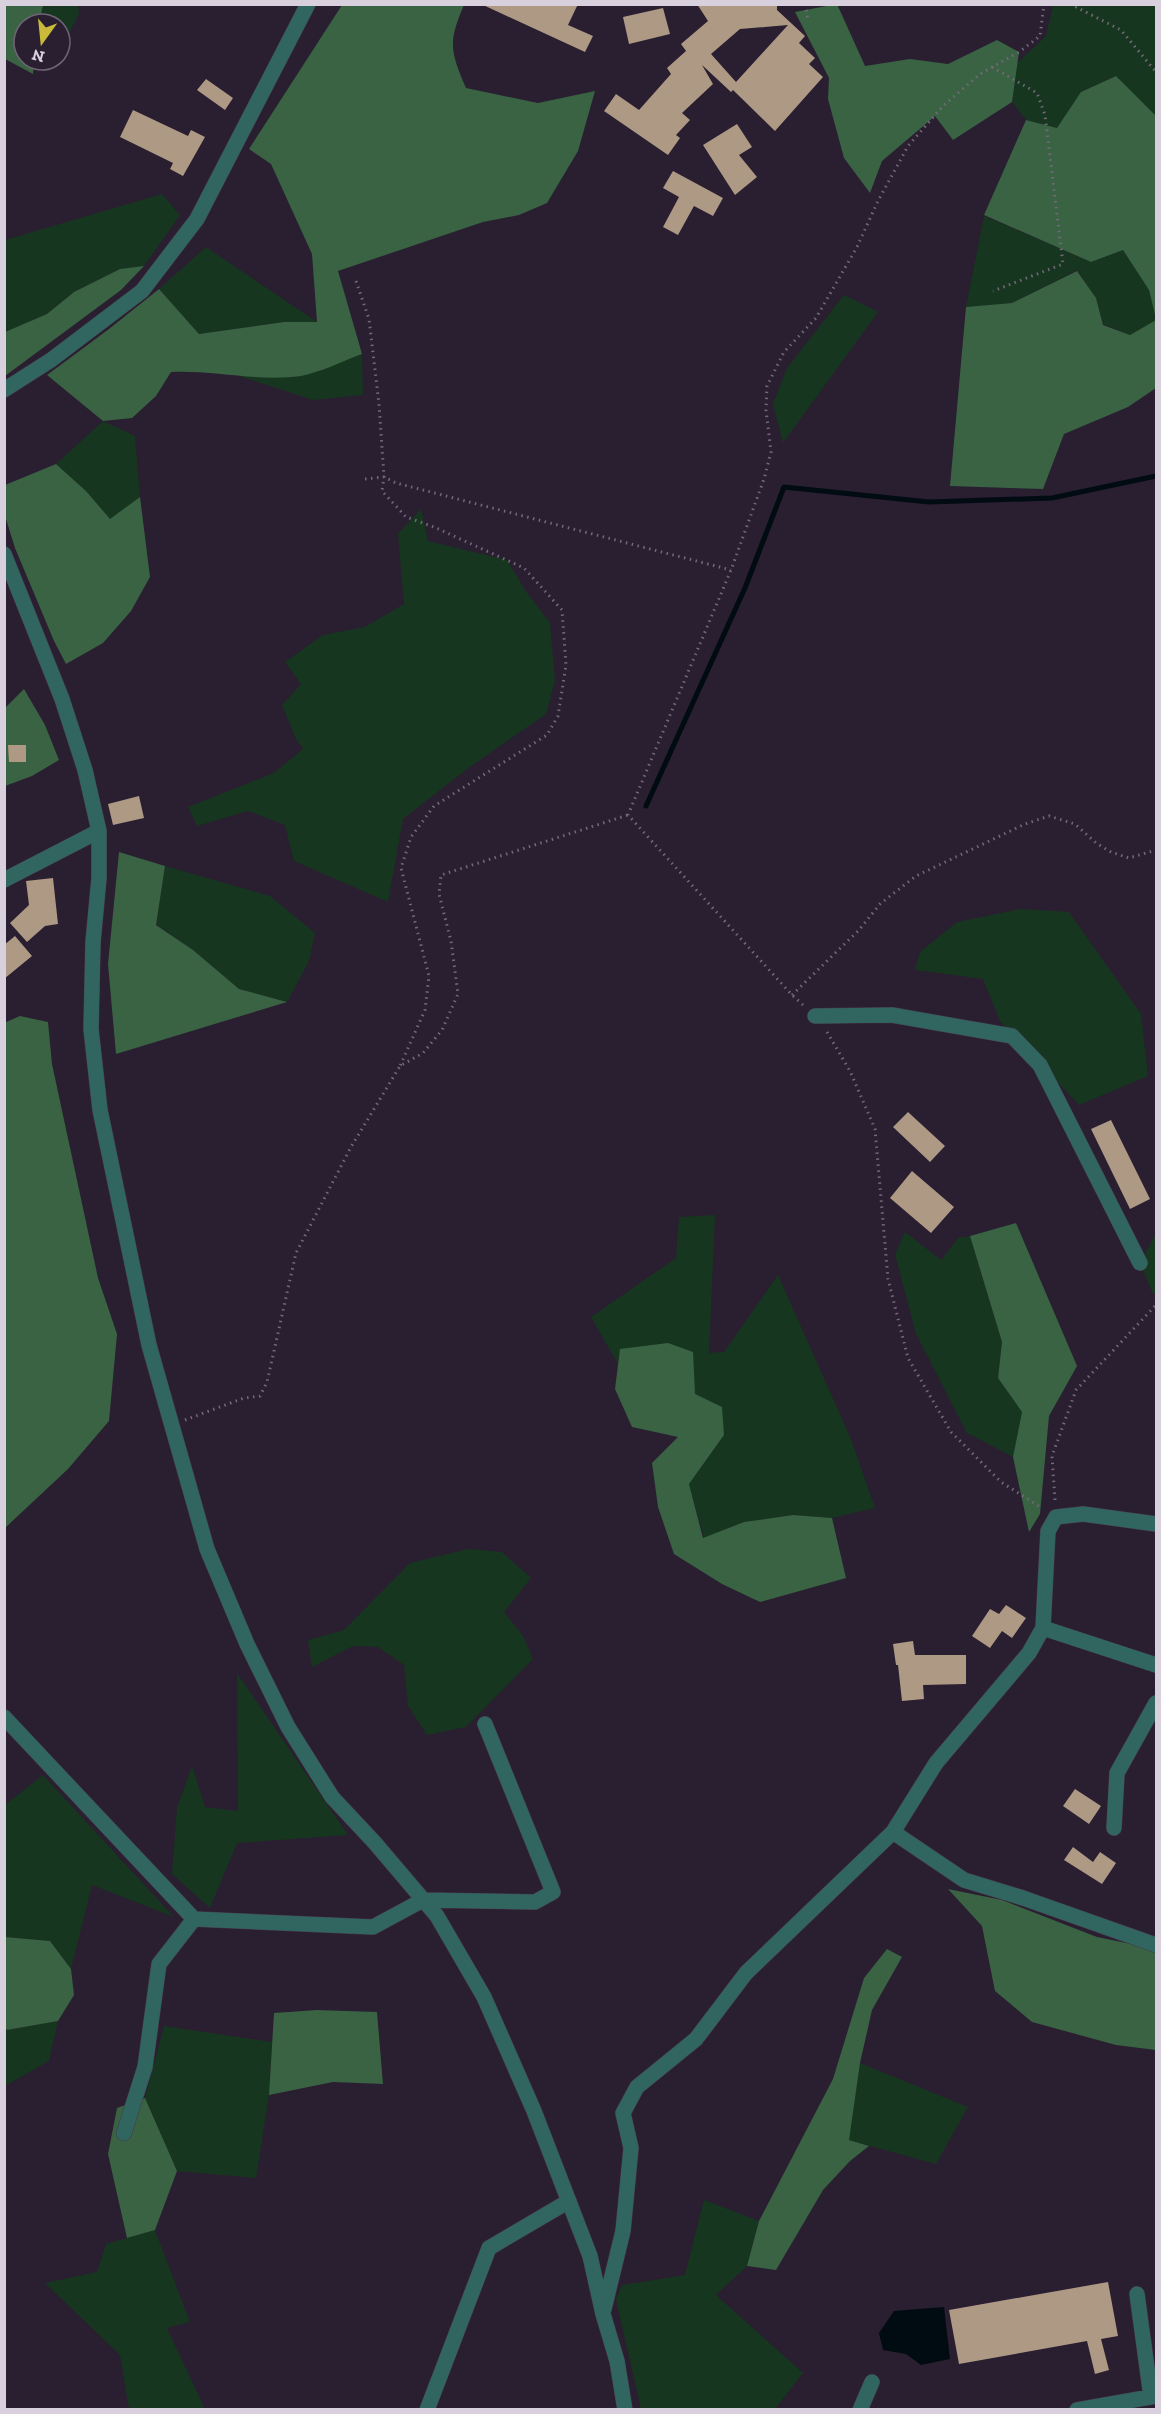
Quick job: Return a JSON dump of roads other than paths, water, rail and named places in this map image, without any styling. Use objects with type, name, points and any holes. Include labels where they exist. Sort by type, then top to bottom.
[{"type":"street","points":[[4,390],[51,360],[142,291],[197,219],[308,4]]},
{"type":"street","points":[[4,554],[62,699],[85,770],[99,831],[91,1029],[100,1110],[149,1345],[207,1549],[248,1644],[288,1727],[332,1797],[437,1916],[484,1997],[534,2111],[590,2256],[603,2314],[617,2361],[626,2409]]},
{"type":"street","points":[[4,880],[99,831]]},
{"type":"street","points":[[815,1016],[891,1015],[1012,1036],[1041,1065],[1140,1263]]},
{"type":"street","points":[[603,2314],[622,2231],[631,2148],[623,2113],[637,2087],[696,2039],[746,1973],[893,1832],[936,1763],[1029,1653],[1043,1628],[1048,1531],[1056,1517],[1083,1514],[1156,1524]]},
{"type":"street","points":[[1043,1628],[1156,1665]]},
{"type":"street","points":[[1114,1828],[1117,1773],[1156,1702]]},
{"type":"street","points":[[4,1717],[194,1919],[373,1928],[423,1900],[536,1902],[553,1892],[485,1724]]},
{"type":"street","points":[[893,1832],[964,1880],[1023,1898],[1156,1945]]},
{"type":"street","points":[[124,2133],[145,2067],[159,1964],[194,1919]]},
{"type":"street","points":[[427,2409],[489,2248],[569,2201]]},
{"type":"street","points":[[1077,2409],[1154,2396],[1137,2294]]},
{"type":"street","points":[[860,2409],[872,2382]]},
{"type":"waterway","points":[[646,806],[745,588],[784,487],[929,502],[1052,498],[1156,476]]}]
